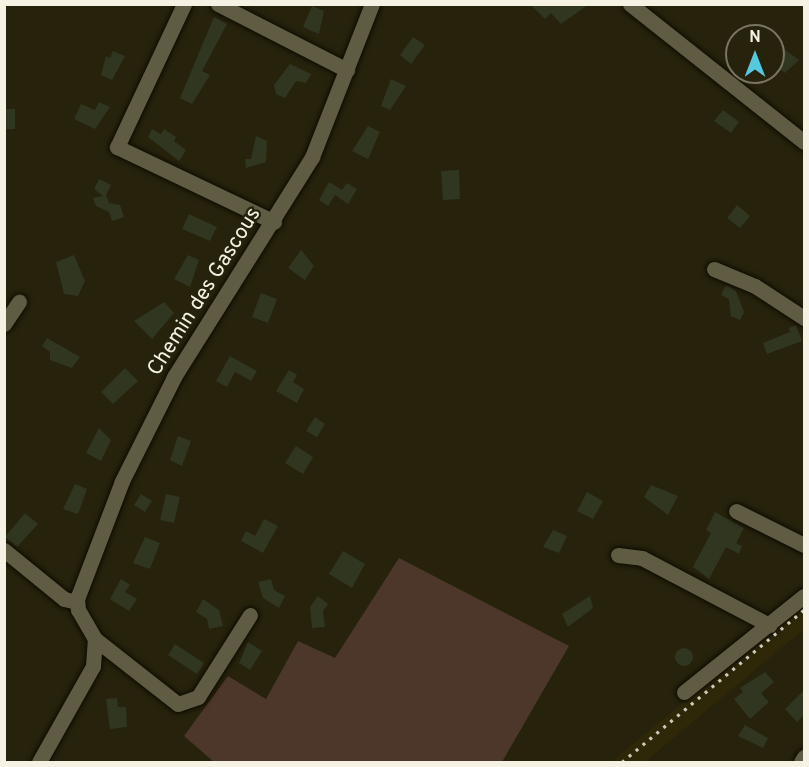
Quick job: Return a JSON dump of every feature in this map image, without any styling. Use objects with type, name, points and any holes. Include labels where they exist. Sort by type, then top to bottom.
[{"type":"street","points":[[184,4],[117,147],[274,222]]},
{"type":"street","points":[[218,4],[347,70]]},
{"type":"street","name":"Chemin des Gascous","points":[[77,602],[122,481],[174,377],[274,222],[312,157],[372,4]]},
{"type":"street","points":[[630,4],[804,142]]},
{"type":"street","points":[[714,269],[755,286],[804,318]]},
{"type":"street","points":[[4,324],[19,302]]},
{"type":"street","points":[[736,511],[804,545]]},
{"type":"street","points":[[4,550],[64,598],[77,602],[95,639],[178,704],[198,697],[250,615]]},
{"type":"street","points":[[618,555],[642,558],[769,625]]},
{"type":"street","points":[[684,692],[804,596]]},
{"type":"street","points":[[39,762],[93,666],[95,639]]},
{"type":"street","points":[[801,762],[804,757]]},
{"type":"shaded area","points":[[399,558],[569,646],[502,762],[214,762],[184,736],[228,676],[266,699],[298,641],[335,658]]},
{"type":"shaded area","points":[[804,603],[804,629],[645,762],[611,762]]},
{"type":"building","points":[[530,4],[589,4],[561,24],[551,13],[545,19]]},
{"type":"building","points":[[312,6],[324,11],[319,34],[303,27]]},
{"type":"building","points":[[214,17],[227,24],[202,71],[210,75],[192,104],[180,98]]},
{"type":"building","points":[[413,37],[425,45],[411,64],[400,55]]},
{"type":"building","points":[[785,50],[799,60],[785,73]]},
{"type":"building","points":[[113,51],[125,56],[112,80],[101,75],[106,56],[110,58]]},
{"type":"building","points":[[290,64],[311,74],[306,83],[296,81],[285,98],[276,94],[274,85]]},
{"type":"building","points":[[391,79],[406,86],[390,110],[381,106]]},
{"type":"building","points":[[99,102],[110,107],[95,129],[74,119],[81,104],[95,110]]},
{"type":"building","points":[[4,109],[15,109],[15,129],[4,129]]},
{"type":"building","points":[[723,110],[739,122],[731,133],[714,121]]},
{"type":"building","points":[[368,126],[380,132],[368,159],[352,151]]},
{"type":"building","points":[[152,129],[161,134],[164,129],[176,137],[174,141],[186,150],[179,161],[148,137]]},
{"type":"building","points":[[256,136],[267,141],[266,162],[246,168],[245,159],[251,159]]},
{"type":"building","points":[[459,170],[460,199],[443,200],[441,171]]},
{"type":"building","points":[[99,179],[111,185],[106,195],[109,203],[120,205],[124,217],[112,221],[109,212],[96,206],[93,198],[103,196],[94,189]]},
{"type":"building","points":[[329,182],[342,190],[347,183],[357,189],[348,204],[335,195],[328,206],[319,200]]},
{"type":"building","points":[[737,205],[750,216],[740,228],[727,218]]},
{"type":"building","points":[[189,214],[217,227],[210,241],[182,229]]},
{"type":"building","points":[[301,250],[314,266],[305,280],[288,268]]},
{"type":"building","points":[[74,255],[85,281],[78,296],[64,294],[56,262]]},
{"type":"building","points":[[188,255],[199,260],[190,287],[174,279]]},
{"type":"building","points":[[726,285],[736,291],[744,312],[740,320],[731,316],[729,299],[721,295]]},
{"type":"building","points":[[261,293],[277,299],[268,323],[252,317]]},
{"type":"building","points":[[164,302],[174,313],[152,339],[134,321]]},
{"type":"building","points":[[796,325],[802,341],[767,354],[763,343],[790,332],[789,328]]},
{"type":"building","points":[[47,338],[80,357],[72,368],[50,360],[50,352],[42,346]]},
{"type":"building","points":[[230,356],[257,371],[251,381],[235,372],[227,387],[216,381]]},
{"type":"building","points":[[125,368],[138,381],[113,404],[101,392]]},
{"type":"building","points":[[289,370],[297,375],[293,382],[304,389],[297,403],[276,391]]},
{"type":"building","points":[[315,417],[325,424],[317,437],[306,431]]},
{"type":"building","points":[[99,428],[111,440],[101,461],[86,453]]},
{"type":"building","points":[[178,436],[191,441],[182,466],[170,460]]},
{"type":"building","points":[[296,446],[313,457],[303,474],[285,463]]},
{"type":"building","points":[[75,484],[87,489],[78,514],[63,509]]},
{"type":"building","points":[[651,485],[678,496],[668,515],[644,497]]},
{"type":"building","points":[[587,492],[603,501],[593,519],[577,511]]},
{"type":"building","points":[[141,494],[152,501],[145,512],[134,505]]},
{"type":"building","points":[[166,494],[180,497],[174,523],[160,520]]},
{"type":"building","points":[[715,512],[744,528],[736,543],[742,546],[739,554],[726,547],[709,579],[693,567],[711,533],[706,530]]},
{"type":"building","points":[[25,513],[38,524],[17,547],[5,537]]},
{"type":"building","points":[[264,519],[278,526],[263,553],[241,541],[246,531],[255,536]]},
{"type":"building","points":[[553,530],[567,536],[559,553],[543,547]]},
{"type":"building","points":[[145,537],[160,543],[150,569],[133,563]]},
{"type":"building","points":[[343,551],[365,564],[352,588],[329,574]]},
{"type":"building","points":[[121,579],[130,585],[125,592],[137,599],[129,611],[110,599]]},
{"type":"building","points":[[271,579],[274,590],[285,596],[279,608],[263,598],[258,582]]},
{"type":"building","points":[[318,596],[328,604],[323,611],[325,627],[312,628],[310,607]]},
{"type":"building","points":[[590,596],[593,608],[568,627],[562,614]]},
{"type":"building","points":[[203,599],[219,610],[223,626],[209,629],[207,619],[196,612]]},
{"type":"building","points":[[248,642],[262,651],[250,670],[239,663]]},
{"type":"building","points":[[175,644],[204,663],[197,674],[168,655]]},
{"type":"building","points":[[684,648],[692,653],[693,657],[688,665],[684,666],[676,661],[675,657],[680,649]]},
{"type":"building","points":[[765,672],[774,682],[761,693],[769,702],[750,719],[734,699],[743,692],[740,688]]},
{"type":"building","points":[[804,690],[804,715],[797,722],[785,709]]},
{"type":"building","points":[[117,698],[118,707],[126,707],[127,727],[110,729],[106,699]]},
{"type":"building","points":[[745,725],[768,738],[763,748],[738,736]]},
{"type":"railway","points":[[622,762],[804,610]]}]
